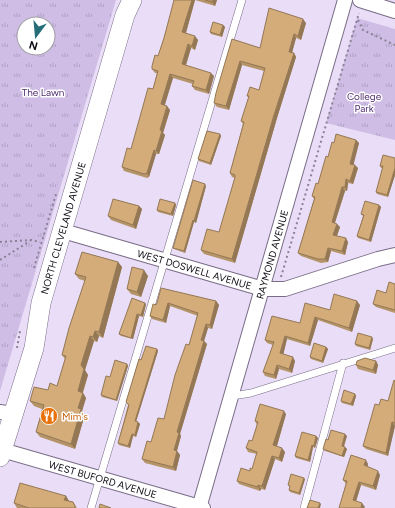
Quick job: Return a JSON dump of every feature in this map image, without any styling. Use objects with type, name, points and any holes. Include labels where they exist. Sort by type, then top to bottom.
[{"type":"main road","name":"NORTH CLEVELAND AVENUE","points":[[1,454],[6,413],[34,348],[41,303],[125,15],[132,0]]},
{"type":"street","name":"RAYMOND AVENUE","points":[[200,508],[345,0]]},
{"type":"street","points":[[359,6],[395,12]]},
{"type":"street","name":"WEST DOSWELL AVENUE","points":[[63,231],[263,289],[285,289],[395,255]]},
{"type":"street","name":"WEST BUFORD AVENUE","points":[[1,454],[100,479],[200,508]]},
{"type":"lane","points":[[91,508],[242,0]]},
{"type":"lane","points":[[232,394],[239,395],[251,393],[395,348]]},
{"type":"lane","points":[[304,508],[343,364]]},
{"type":"path","points":[[279,282],[358,19],[359,6]]},
{"type":"path","points":[[358,19],[363,30],[395,45]]},
{"type":"path","points":[[0,260],[31,240]]},
{"type":"path","points":[[0,242],[31,240],[40,242]]},
{"type":"green space","name":"The Lawn","points":[[0,0],[116,0],[0,391]]},
{"type":"green space","name":"College Park","points":[[357,18],[395,29],[395,140],[326,123]]},
{"type":"building","points":[[174,0],[192,0],[182,32],[195,36],[192,46],[188,44],[182,64],[211,73],[206,90],[192,86],[194,81],[170,74],[161,104],[167,106],[160,130],[162,131],[147,173],[144,174],[122,167],[127,148],[131,149],[148,88],[153,89],[158,71],[152,69],[152,66],[155,55],[158,56],[164,38]]},
{"type":"building","points":[[269,8],[303,19],[298,36],[294,34],[289,52],[294,53],[274,115],[232,259],[201,250],[207,229],[219,232],[235,177],[235,175],[230,173],[244,122],[241,121],[249,96],[247,96],[250,87],[259,90],[265,68],[240,61],[226,106],[214,103],[232,39],[260,48]]},
{"type":"building","points":[[213,22],[223,25],[220,35],[210,32]]},
{"type":"building","points":[[207,131],[220,134],[210,163],[198,159]]},
{"type":"building","points":[[336,134],[356,140],[350,164],[355,165],[350,181],[346,179],[345,187],[342,187],[332,222],[337,224],[333,235],[346,238],[342,251],[328,248],[325,259],[318,259],[298,253],[315,197],[312,196],[316,183],[318,184],[326,156],[328,157]]},
{"type":"building","points":[[383,155],[395,158],[395,168],[387,195],[376,192],[383,166],[380,166]]},
{"type":"building","points":[[193,180],[205,184],[184,251],[173,248]]},
{"type":"building","points":[[113,199],[139,206],[133,225],[108,216]]},
{"type":"building","points":[[160,199],[175,203],[171,214],[157,210]]},
{"type":"building","points":[[365,201],[379,205],[369,240],[357,236],[364,215],[361,214]]},
{"type":"building","points":[[82,252],[118,262],[99,332],[95,331],[93,337],[90,336],[81,365],[84,369],[78,391],[83,393],[78,408],[81,409],[71,444],[36,432],[44,405],[30,401],[34,387],[48,390],[50,383],[57,386],[66,356],[62,355],[69,328],[86,277],[75,274]]},
{"type":"building","points":[[132,267],[144,270],[137,292],[127,289]]},
{"type":"building","points":[[389,282],[395,284],[395,310],[373,304],[377,290],[386,293]]},
{"type":"building","points":[[161,288],[216,301],[210,325],[206,324],[201,340],[204,341],[177,432],[179,433],[174,450],[177,451],[173,467],[142,459],[147,441],[151,442],[158,418],[164,419],[175,375],[186,344],[189,345],[198,313],[168,303],[163,320],[150,316],[153,304],[156,305],[157,303]]},
{"type":"building","points":[[334,294],[357,301],[349,328],[315,317],[308,343],[285,336],[280,353],[293,357],[289,369],[277,365],[274,375],[263,372],[274,342],[265,340],[272,316],[300,323],[305,303],[330,310]]},
{"type":"building","points":[[132,298],[145,303],[141,315],[137,314],[131,338],[119,334]]},
{"type":"building","points":[[358,333],[372,337],[369,348],[355,344]]},
{"type":"building","points":[[314,343],[326,347],[322,361],[310,357]]},
{"type":"building","points":[[146,346],[157,349],[135,421],[138,422],[135,435],[132,434],[128,446],[118,443],[129,405],[126,402],[139,359],[141,360]]},
{"type":"building","points":[[365,358],[376,361],[373,370],[356,365],[357,361]]},
{"type":"building","points":[[115,360],[127,364],[116,400],[101,395],[106,376],[110,377]]},
{"type":"building","points":[[394,380],[395,423],[392,422],[386,453],[363,446],[375,404],[379,405],[381,399],[388,401]]},
{"type":"building","points":[[344,390],[355,394],[351,404],[341,401]]},
{"type":"building","points":[[260,404],[284,411],[273,445],[282,448],[279,458],[272,456],[262,486],[258,485],[258,487],[237,481],[241,468],[250,471],[250,468],[252,469],[257,452],[246,448],[249,440],[252,441],[258,422],[255,421]]},
{"type":"building","points":[[331,430],[345,434],[342,446],[345,447],[342,456],[323,449]]},
{"type":"building","points":[[302,432],[316,436],[314,446],[312,445],[308,460],[295,456]]},
{"type":"building","points":[[351,455],[366,460],[364,465],[378,471],[373,486],[359,482],[353,500],[362,503],[361,508],[339,508],[347,481],[343,480]]},
{"type":"building","points":[[291,474],[304,478],[299,493],[289,490],[290,486],[288,485]]},
{"type":"building","points":[[20,483],[66,496],[64,500],[73,502],[75,506],[74,508],[29,508],[14,503]]},
{"type":"building","points":[[310,500],[320,503],[318,508],[307,508]]},
{"type":"building","points":[[100,504],[111,508],[99,508]]},
{"type":"place","name":"Mim's","points":[[49,416]]}]
